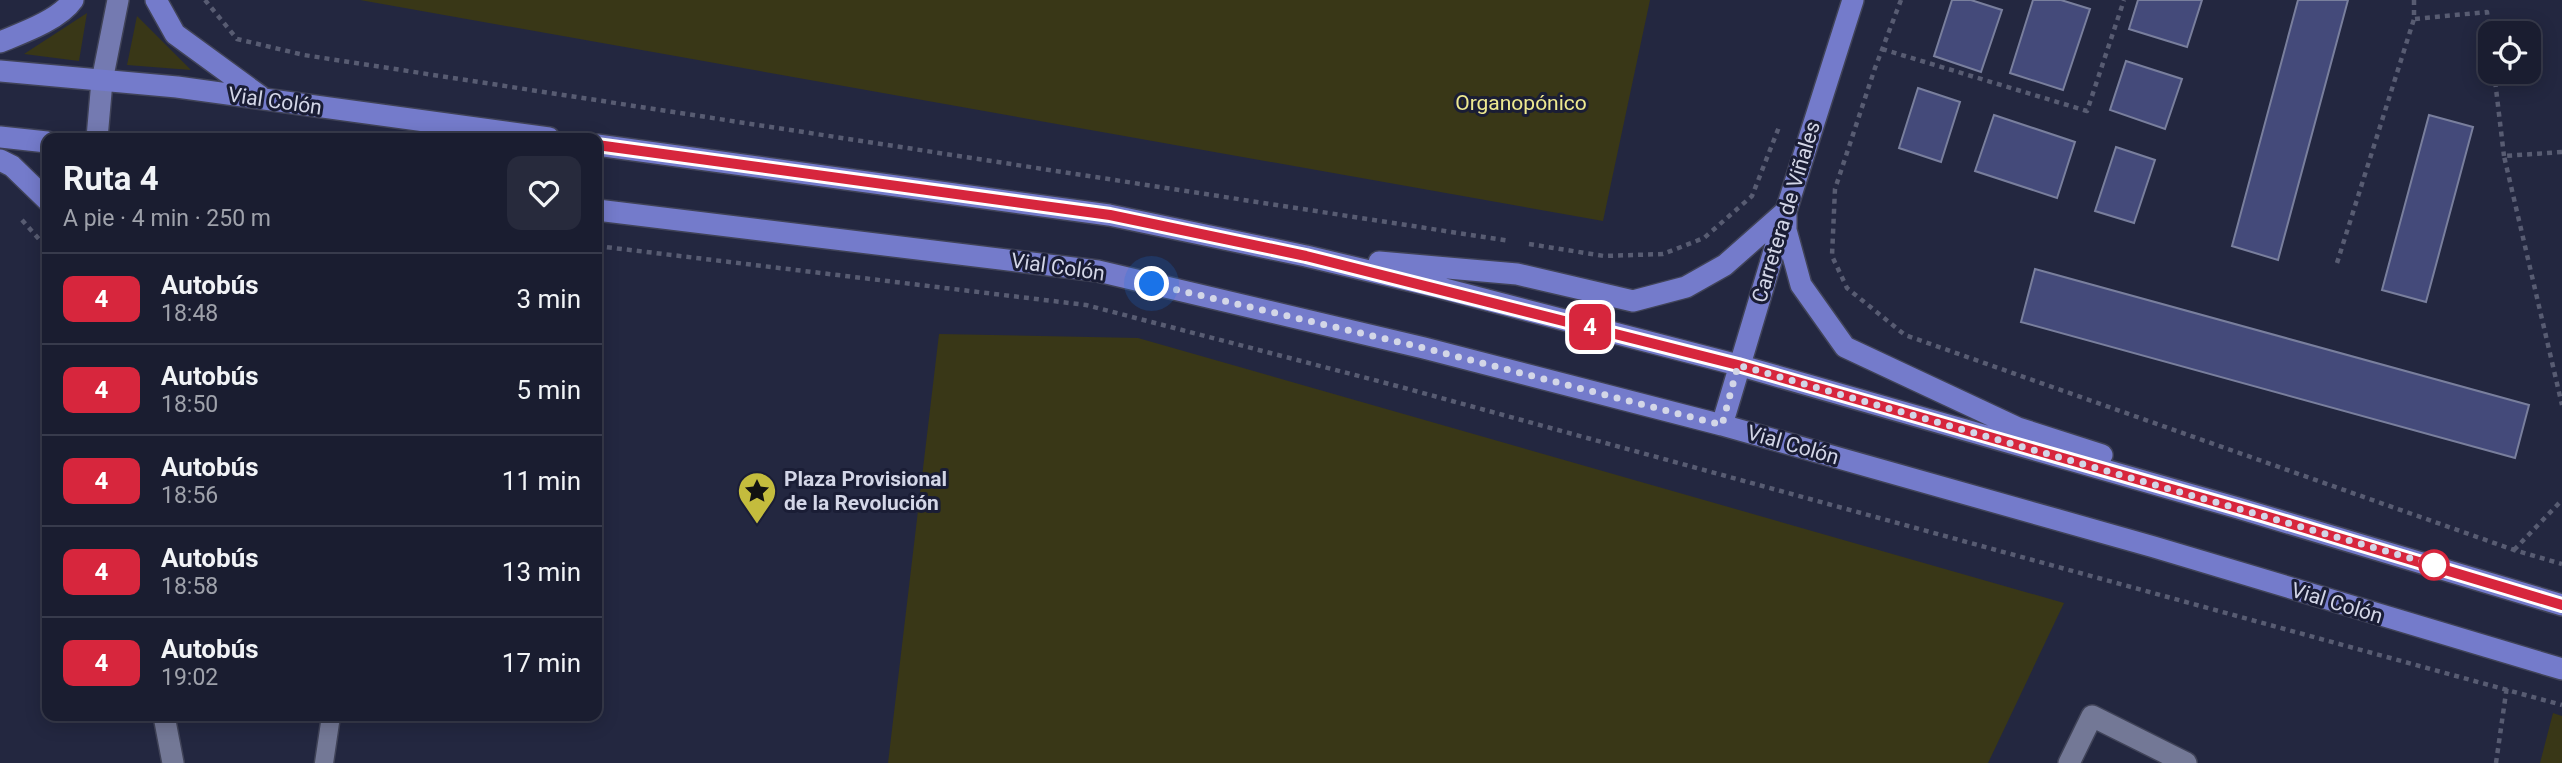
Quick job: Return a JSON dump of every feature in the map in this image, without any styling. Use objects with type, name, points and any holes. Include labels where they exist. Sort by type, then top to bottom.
[{"type":"main road","points":[[0,42],[37,27],[69,6],[73,0]]},
{"type":"main road","points":[[97,133],[102,81],[118,0]]},
{"type":"main road","points":[[156,0],[175,34],[265,99]]},
{"type":"main road","name":"Carretera de Viñales","points":[[1722,425],[1738,365],[1853,0]]},
{"type":"main road","name":"Vial Colón","points":[[0,71],[177,87],[513,133]]},
{"type":"main road","points":[[0,137],[42,141]]},
{"type":"main road","points":[[602,146],[1110,215],[1306,256],[1738,365],[2238,508],[2562,605]]},
{"type":"main road","points":[[0,160],[12,166],[42,195]]},
{"type":"main road","name":"Vial Colón","points":[[602,210],[1098,271],[1424,348],[1722,425],[2154,547],[2562,669]]},
{"type":"main road","points":[[1306,256],[1517,274],[1633,301],[1686,287],[1725,265],[1786,211]]},
{"type":"main road","points":[[1786,211],[1787,230],[1801,285],[1845,347],[2018,428],[2129,464],[2238,508]]},
{"type":"street","points":[[2069,763],[2092,716],[2186,763]]},
{"type":"street","points":[[165,721],[173,763]]},
{"type":"lane","points":[[324,763],[330,721]]},
{"type":"path","points":[[205,0],[237,39],[304,55],[1604,256],[1663,254],[1704,238],[1752,196],[1783,118]]},
{"type":"path","points":[[1901,0],[1835,189],[1832,256],[1847,288],[1905,335],[2514,550],[2562,564]]},
{"type":"path","points":[[1882,49],[2087,111],[2124,0]]},
{"type":"path","points":[[2337,263],[2414,19],[2414,0]]},
{"type":"path","points":[[2414,19],[2487,12],[2488,21]]},
{"type":"path","points":[[2495,84],[2504,156],[2562,405]]},
{"type":"path","points":[[2504,156],[2562,152]]},
{"type":"path","points":[[602,247],[1086,305],[1401,387],[2562,705]]},
{"type":"path","points":[[2514,550],[2562,500]]},
{"type":"path","points":[[2496,763],[2512,653]]},
{"type":"green space","name":"Organopónico","points":[[360,0],[1650,0],[1603,221]]},
{"type":"green space","points":[[87,13],[79,61],[24,54]]},
{"type":"green space","points":[[137,16],[191,70],[127,65]]},
{"type":"green space","points":[[939,334],[1138,338],[2064,603],[1988,763],[888,763]]},
{"type":"green space","points":[[2553,713],[2562,716],[2562,763],[2540,763]]},
{"type":"building","points":[[1952,0],[1971,0],[2002,10],[1981,72],[1934,56]]},
{"type":"building","points":[[2033,0],[2061,0],[2090,9],[2063,90],[2010,73]]},
{"type":"building","points":[[2138,0],[2202,0],[2187,47],[2129,29]]},
{"type":"building","points":[[2298,0],[2348,0],[2278,260],[2232,246]]},
{"type":"building","points":[[2126,61],[2182,79],[2165,129],[2110,110]]},
{"type":"building","points":[[1918,88],[1960,102],[1941,162],[1899,148]]},
{"type":"building","points":[[1994,115],[2075,142],[2057,198],[1975,171]]},
{"type":"building","points":[[2429,115],[2473,127],[2426,302],[2382,290]]},
{"type":"building","points":[[2116,147],[2155,160],[2134,223],[2095,211]]},
{"type":"building","points":[[2035,269],[2529,405],[2515,458],[2021,322]]},
{"type":"bus line","name":"4","points":[[602,146],[1110,215],[1306,256],[1738,365],[2262,515],[2562,605]]},
{"type":"place","name":"Plaza Provisional de la Revolución","points":[[757,525]]},
{"type":"route","points":[[1152,284],[1424,348],[1722,425],[1738,365],[2434,565]]}]
